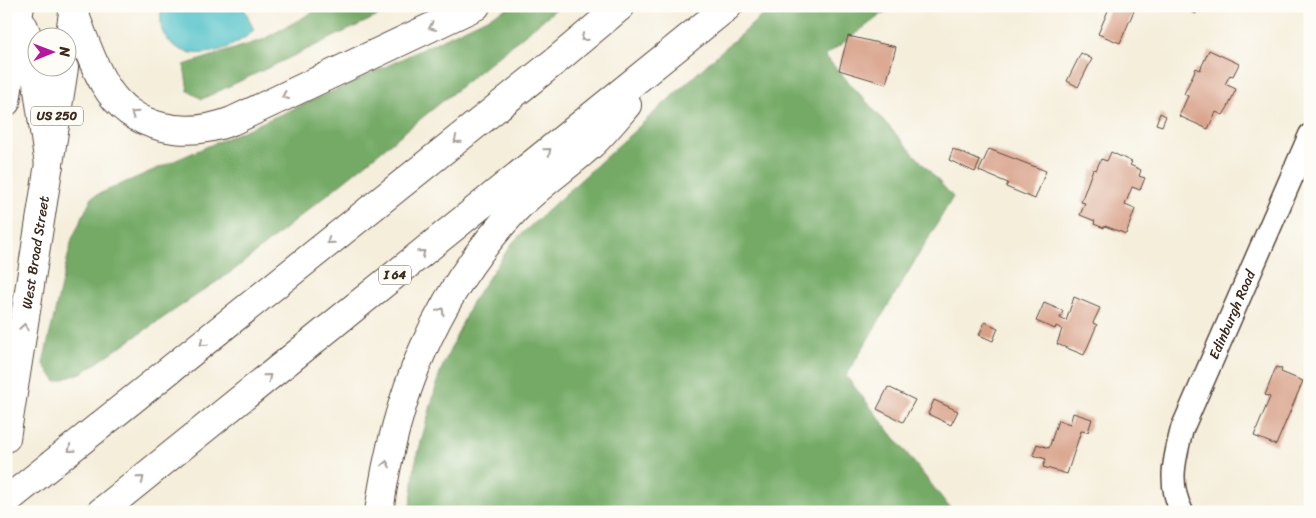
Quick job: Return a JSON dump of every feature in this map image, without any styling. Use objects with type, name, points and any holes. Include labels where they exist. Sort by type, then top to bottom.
[{"type":"main road","points":[[73,8],[105,86],[118,101],[131,113],[144,121],[184,132],[209,129],[232,121],[476,6]]},
{"type":"main road","points":[[6,501],[552,64],[621,6]]},
{"type":"main road","name":"I 64","points":[[102,511],[728,6]]},
{"type":"main road","points":[[70,28],[73,8]]},
{"type":"main road","points":[[6,102],[15,11]]},
{"type":"main road","points":[[15,11],[32,48],[49,165]]},
{"type":"main road","points":[[379,512],[391,438],[406,389],[435,320],[453,291],[495,232],[516,209],[592,144],[687,41]]},
{"type":"main road","name":"West Broad Street","points":[[6,438],[62,78]]},
{"type":"main road","points":[[6,488],[46,469]]},
{"type":"street","name":"Edinburgh Road","points":[[1178,505],[1172,482],[1173,465],[1182,429],[1310,135]]},
{"type":"green space","points":[[324,6],[399,6],[202,99],[188,91],[184,65],[262,40]]},
{"type":"green space","points":[[512,6],[560,6],[234,270],[83,372],[56,382],[43,363],[72,239],[92,197],[343,87]]},
{"type":"green space","points":[[773,6],[893,6],[825,56],[953,197],[846,376],[953,512],[410,512],[415,464],[440,372],[472,302],[513,242]]},
{"type":"water","points":[[161,6],[243,6],[254,30],[233,45],[220,50],[195,53],[182,50],[172,44],[163,33]]},
{"type":"building","points":[[1110,6],[1136,6],[1120,43],[1098,34]]},
{"type":"building","points":[[1189,6],[1199,6],[1196,14],[1187,10]]},
{"type":"building","points":[[1205,6],[1215,6],[1214,10],[1208,12]]},
{"type":"building","points":[[848,36],[896,47],[886,84],[839,70]]},
{"type":"building","points":[[1209,50],[1239,64],[1233,76],[1230,75],[1225,84],[1236,89],[1228,107],[1223,115],[1216,112],[1208,129],[1179,116],[1188,96],[1184,94],[1196,68],[1200,70]]},
{"type":"building","points":[[1081,53],[1092,59],[1078,87],[1067,81]]},
{"type":"building","points":[[1160,113],[1166,116],[1162,126],[1156,124]]},
{"type":"building","points":[[953,149],[980,161],[975,172],[949,160]]},
{"type":"building","points":[[989,149],[1046,171],[1035,199],[1006,187],[1008,183],[979,171]]},
{"type":"building","points":[[1111,152],[1132,162],[1130,165],[1141,170],[1139,176],[1145,178],[1140,190],[1132,187],[1125,205],[1135,209],[1126,234],[1094,224],[1095,221],[1080,215],[1085,203],[1081,202],[1093,169],[1096,170],[1101,159],[1107,161]]},
{"type":"building","points":[[1074,297],[1100,308],[1093,323],[1097,325],[1084,355],[1057,344],[1062,329],[1056,326],[1055,329],[1036,321],[1044,303],[1063,311],[1060,318],[1066,321]]},
{"type":"building","points":[[985,322],[998,328],[993,341],[979,335]]},
{"type":"building","points":[[1276,367],[1282,369],[1281,372],[1303,381],[1276,445],[1254,436],[1270,397],[1265,395]]},
{"type":"building","points":[[888,387],[915,400],[903,422],[877,409]]},
{"type":"building","points":[[934,400],[958,411],[951,425],[928,414]]},
{"type":"building","points":[[1073,413],[1092,419],[1088,432],[1081,431],[1067,474],[1043,467],[1046,459],[1033,455],[1037,444],[1049,448],[1058,420],[1070,424]]}]
